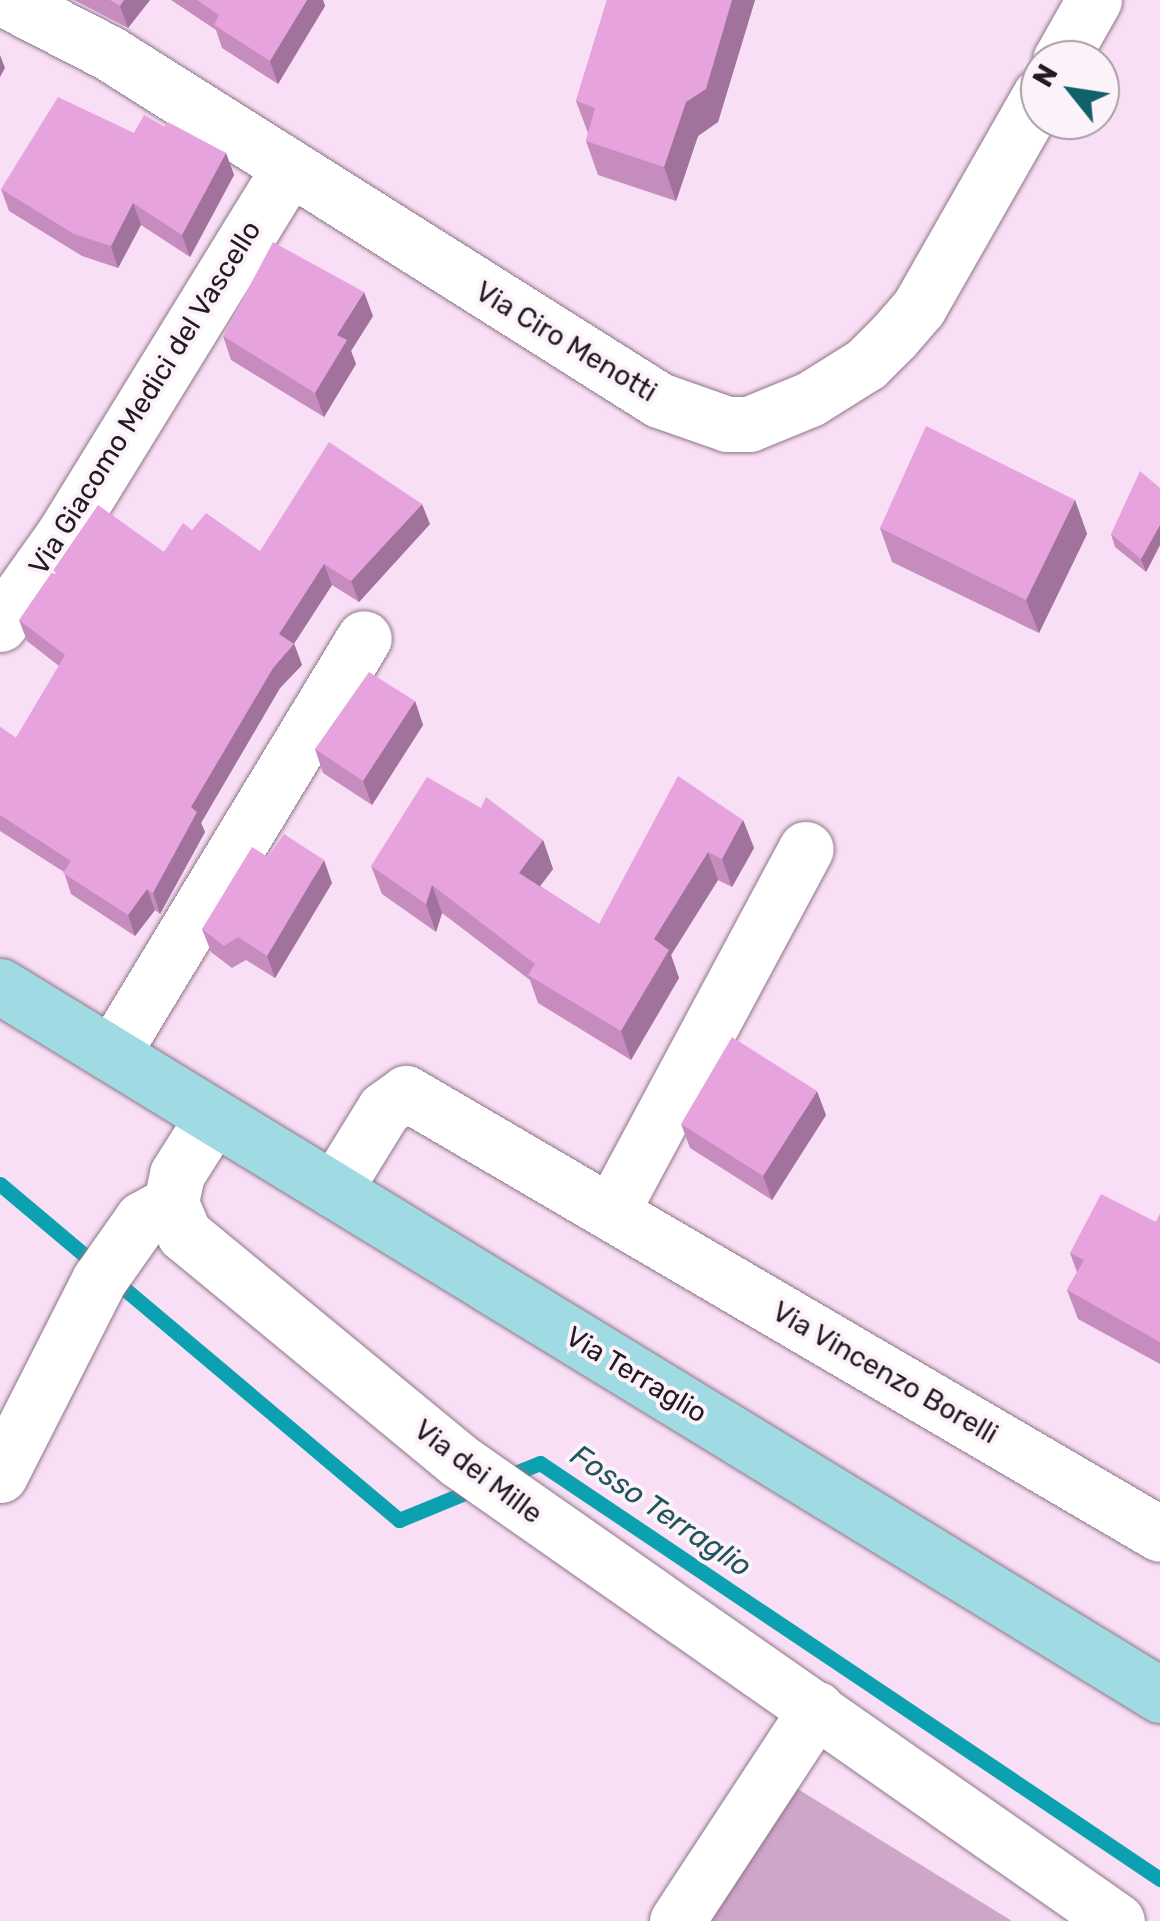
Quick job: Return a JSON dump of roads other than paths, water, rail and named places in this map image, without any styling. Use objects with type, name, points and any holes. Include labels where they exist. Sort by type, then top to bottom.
[{"type":"main road","name":"Via Terraglio","points":[[0,986],[1160,1695]]},
{"type":"street","name":"Via Ciro Menotti","points":[[6,0],[109,53],[286,171],[659,400],[704,419],[748,424],[810,399],[866,364],[919,306],[1020,130]]},
{"type":"street","points":[[1071,40],[1094,0]]},
{"type":"street","name":"Via Giacomo Medici del Vascello","points":[[0,624],[64,534],[286,171]]},
{"type":"street","points":[[112,1054],[364,638]]},
{"type":"street","points":[[611,1212],[806,849]]},
{"type":"street","name":"Via Vincenzo Borelli","points":[[334,1190],[384,1109],[406,1093],[1160,1534]]},
{"type":"street","points":[[0,1475],[99,1280],[142,1219],[172,1203],[177,1174],[213,1117]]},
{"type":"street","name":"Via dei Mille","points":[[172,1203],[184,1234],[458,1460],[816,1709],[1096,1915]]},
{"type":"street","points":[[677,1921],[816,1709]]},
{"type":"waterway","name":"Fosso Terraglio","points":[[0,1184],[399,1520],[477,1488]]},
{"type":"waterway","name":"Fosso Terraglio","points":[[503,1478],[540,1463],[1160,1879]]}]
